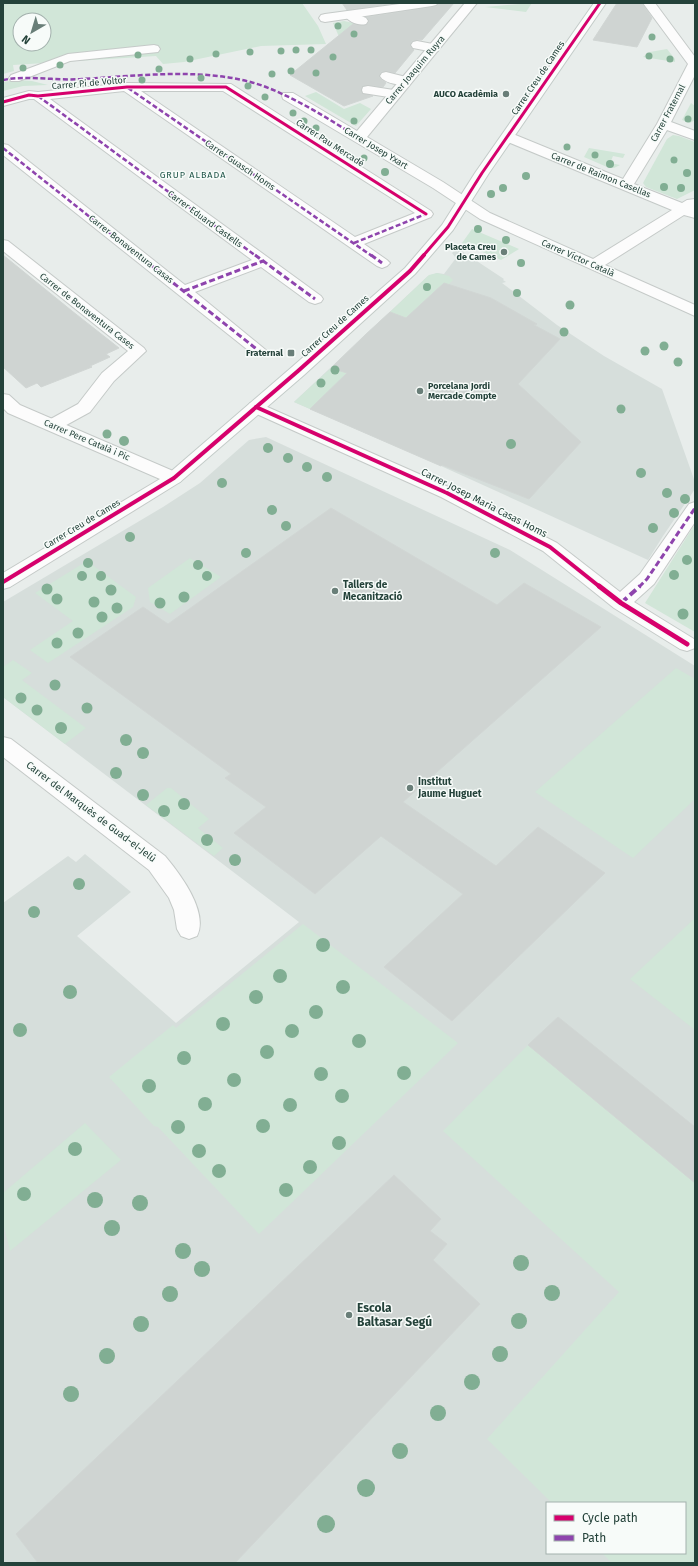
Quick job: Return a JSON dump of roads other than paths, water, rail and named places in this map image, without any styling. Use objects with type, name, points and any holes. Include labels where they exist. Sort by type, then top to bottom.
[{"type":"street","points":[[324,21],[391,6],[432,3]]},
{"type":"street","name":"Carrer Joaquim Ruyra","points":[[359,138],[471,3]]},
{"type":"street","name":"Carrer Creu de Cames","points":[[3,582],[174,478],[410,271],[448,227],[463,202],[593,11],[600,3]]},
{"type":"street","name":"Carrer Fraternal","points":[[626,185],[664,124],[694,64],[649,3]]},
{"type":"street","points":[[350,15],[362,21]]},
{"type":"street","points":[[420,42],[436,45]]},
{"type":"street","points":[[15,78],[68,58],[154,49]]},
{"type":"street","points":[[386,76],[406,81]]},
{"type":"street","name":"Carrer Pi de Voltor","points":[[3,102],[29,95],[38,96],[127,87],[226,87]]},
{"type":"street","name":"Carrer Guasch Homs","points":[[127,87],[382,263]]},
{"type":"street","name":"Carrer Pau Mercadé","points":[[226,87],[426,214],[354,243]]},
{"type":"street","points":[[368,90],[395,94]]},
{"type":"street","name":"Carrer Eduard Castells","points":[[38,96],[315,299]]},
{"type":"street","name":"Carrer Josep Yxart","points":[[288,96],[438,185],[463,202]]},
{"type":"street","points":[[664,124],[695,136]]},
{"type":"street","name":"Carrer de Raimon Casellas","points":[[508,137],[626,185],[691,208]]},
{"type":"street","name":"Carrer Bonaventura Casas","points":[[3,148],[259,351]]},
{"type":"street","name":"Carrer Víctor Català","points":[[463,202],[485,216],[695,311]]},
{"type":"street","points":[[594,266],[691,208]]},
{"type":"street","name":"Carrer de Bonaventura Cases","points":[[3,244],[138,351],[108,377],[84,408],[53,426]]},
{"type":"street","points":[[184,291],[263,261]]},
{"type":"street","name":"Carrer Pere Català i Pic","points":[[3,399],[14,409],[174,478]]},
{"type":"street","name":"Carrer Josep Maria Casas Homs","points":[[256,407],[447,493],[550,547],[621,603],[687,644]]},
{"type":"street","points":[[621,603],[647,579],[695,508]]},
{"type":"street","name":"Carrer del Marquès de Guad-el-Jelú","points":[[3,745],[158,863],[174,883],[183,901],[189,929]]},
{"type":"place","name":"AUCO Acadèmia","points":[[506,94]]},
{"type":"place","name":"Placeta Creu de Cames","points":[[504,252]]},
{"type":"place","name":"Fraternal","points":[[291,353]]},
{"type":"place","name":"Porcelana Jordi Mercade Compte","points":[[420,391]]},
{"type":"place","name":"Tallers de Mecanització","points":[[335,591]]},
{"type":"place","name":"Institut Jaume Huguet","points":[[410,788]]},
{"type":"place","name":"Escola Baltasar Segú","points":[[349,1315]]},
{"type":"district","name":"GRUP ALBADA","points":[[193,175]]}]
